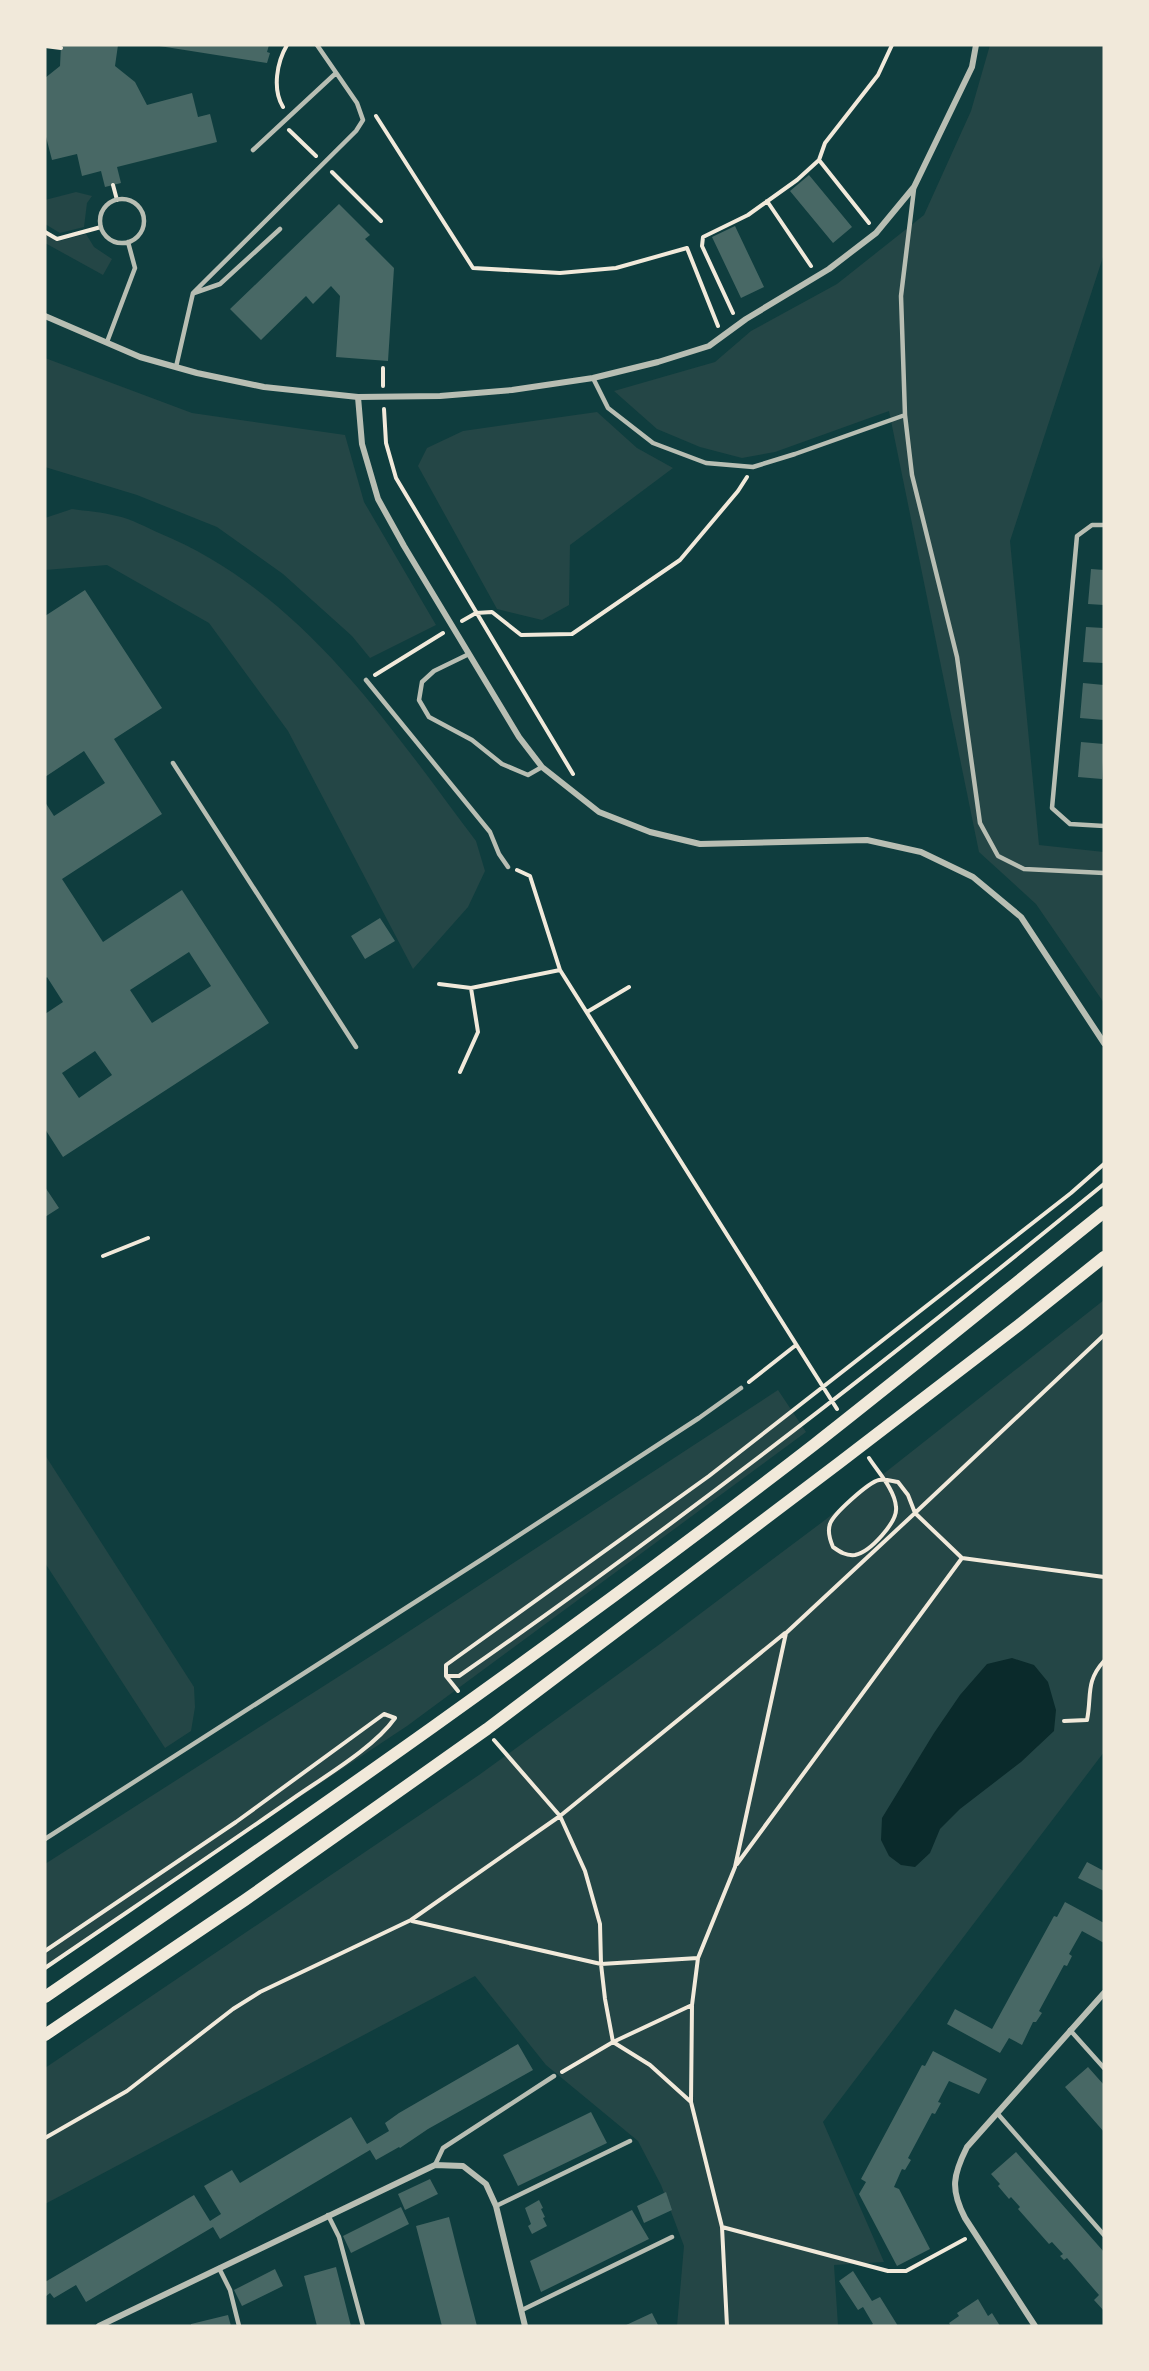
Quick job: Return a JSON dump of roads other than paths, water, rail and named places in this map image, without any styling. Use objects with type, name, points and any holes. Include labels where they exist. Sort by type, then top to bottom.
[{"type":"main road","points":[[45,1996],[467,1703],[815,1444],[1104,1212]]},
{"type":"main road","points":[[45,2036],[245,1900],[487,1729],[1020,1325],[1104,1257]]},
{"type":"street","points":[[45,316],[140,357],[176,367],[264,387],[358,397],[440,396],[512,390],[593,378],[658,362],[709,346],[738,324],[830,269],[876,233],[914,187],[972,67],[976,45]]},
{"type":"street","points":[[358,397],[362,444],[378,499],[468,654],[519,737],[542,767],[599,812],[650,832],[700,844],[867,840],[921,852],[973,877],[1021,917],[1104,1043]]},
{"type":"street","points":[[1035,2326],[956,2199],[956,2169],[967,2147],[1104,1993]]},
{"type":"street","points":[[99,2326],[110,2324],[219,2268],[435,2165],[463,2166],[486,2184],[496,2206],[525,2326]]},
{"type":"lane","points":[[176,367],[193,293],[356,132],[363,120],[357,103],[317,45]]},
{"type":"lane","points":[[253,150],[336,73]]},
{"type":"lane","points":[[914,187],[901,296],[906,415],[912,475],[957,657],[980,824],[998,856],[1024,869],[1104,873]]},
{"type":"lane","points":[[117,200],[132,202],[138,206],[144,219],[141,233],[128,242],[116,243],[109,239],[101,227],[102,213],[106,206],[117,200]]},
{"type":"lane","points":[[193,293],[220,284],[280,230]]},
{"type":"lane","points":[[106,342],[135,268],[128,242]]},
{"type":"lane","points":[[593,378],[608,408],[653,443],[706,463],[753,467],[906,415]]},
{"type":"lane","points":[[1104,525],[1092,525],[1077,536],[1052,808],[1070,824],[1104,826]]},
{"type":"lane","points":[[468,654],[434,671],[422,682],[419,700],[429,717],[472,740],[502,764],[528,775],[542,767]]},
{"type":"lane","points":[[366,680],[490,832],[499,854],[508,867]]},
{"type":"lane","points":[[173,763],[356,1047]]},
{"type":"lane","points":[[45,1839],[484,1558],[699,1418],[741,1388]]},
{"type":"lane","points":[[1070,2030],[1104,2068]]},
{"type":"lane","points":[[435,2165],[443,2148],[554,2076]]},
{"type":"lane","points":[[997,2113],[1104,2235]]},
{"type":"lane","points":[[496,2206],[630,2141]]},
{"type":"lane","points":[[328,2215],[339,2237],[363,2326]]},
{"type":"lane","points":[[522,2310],[672,2237]]},
{"type":"lane","points":[[219,2268],[230,2290],[239,2326]]}]
